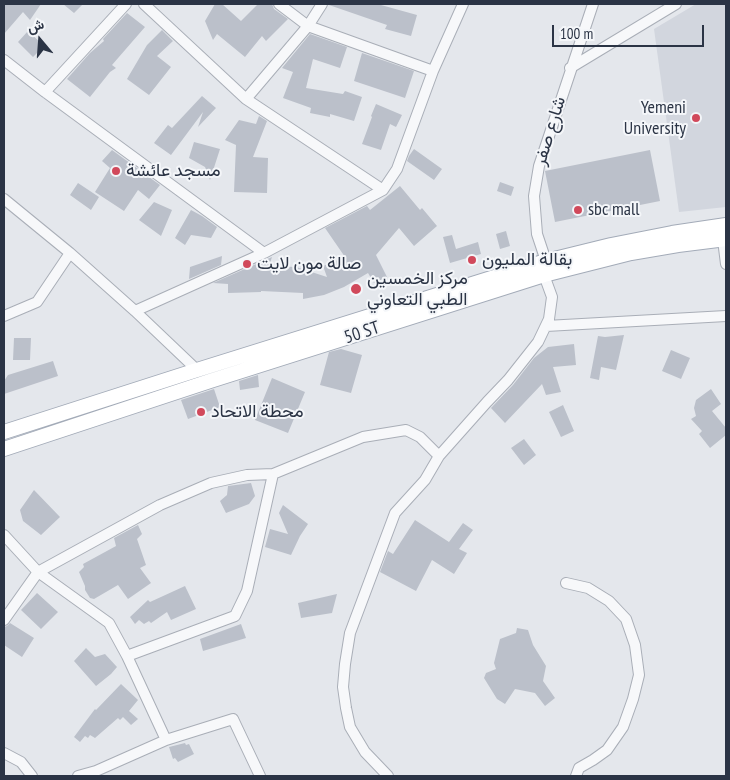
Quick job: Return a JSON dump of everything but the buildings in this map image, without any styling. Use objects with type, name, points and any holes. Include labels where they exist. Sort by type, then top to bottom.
[{"type":"main road","name":"50 ST","points":[[4,449],[611,245],[681,231],[726,225]]},
{"type":"main road","name":"50 ST","points":[[4,432],[197,370],[544,268],[724,239]]},
{"type":"main road","points":[[152,384],[156,399]]},
{"type":"street","points":[[45,92],[126,4]]},
{"type":"street","points":[[144,4],[246,99],[383,190]]},
{"type":"street","points":[[279,4],[308,26],[433,71]]},
{"type":"street","points":[[246,99],[308,26],[322,4]]},
{"type":"street","points":[[135,311],[264,253],[383,190],[397,169],[433,71],[463,4]]},
{"type":"street","name":"شارع صفر","points":[[388,776],[365,752],[350,726],[343,688],[350,632],[395,513],[425,480],[439,456],[508,380],[538,342],[549,319],[552,297],[537,234],[534,196],[539,166],[570,68],[593,4]]},
{"type":"street","points":[[570,68],[676,4]]},
{"type":"street","points":[[4,60],[264,253]]},
{"type":"street","points":[[4,199],[70,253],[197,370]]},
{"type":"street","points":[[724,239],[726,264]]},
{"type":"street","points":[[4,316],[37,302],[70,253]]},
{"type":"street","points":[[546,326],[726,316]]},
{"type":"street","points":[[4,620],[38,572],[160,505],[212,483],[247,475],[273,474],[363,437],[406,430],[420,437],[439,456]]},
{"type":"street","points":[[127,656],[235,616],[248,591],[273,474]]},
{"type":"street","points":[[4,535],[38,572],[109,623],[127,656],[166,740]]},
{"type":"street","points":[[566,583],[588,588],[595,592],[609,601],[626,619],[635,645],[639,675],[634,699],[624,727],[607,750],[579,768],[576,776]]},
{"type":"street","points":[[78,776],[96,771],[166,740],[233,719],[260,776]]},
{"type":"street","points":[[4,753],[21,762],[32,776]]},
{"type":"shaded area","name":"Yemeni University","points":[[696,4],[726,4],[726,207],[679,212],[654,29]]},
{"type":"place","name":"Yemeni University","points":[[696,118]]},
{"type":"place","name":"مسجد عائشة","points":[[116,171]]},
{"type":"place","name":"sbc mall","points":[[578,210]]},
{"type":"place","name":"بقالة المليون","points":[[472,260]]},
{"type":"place","name":"صالة مون لايت","points":[[247,264]]},
{"type":"place","name":"مركز الخمسين الطبي التعاوني","points":[[356,289]]},
{"type":"place","name":"محطة الاتحاد","points":[[201,412]]}]
